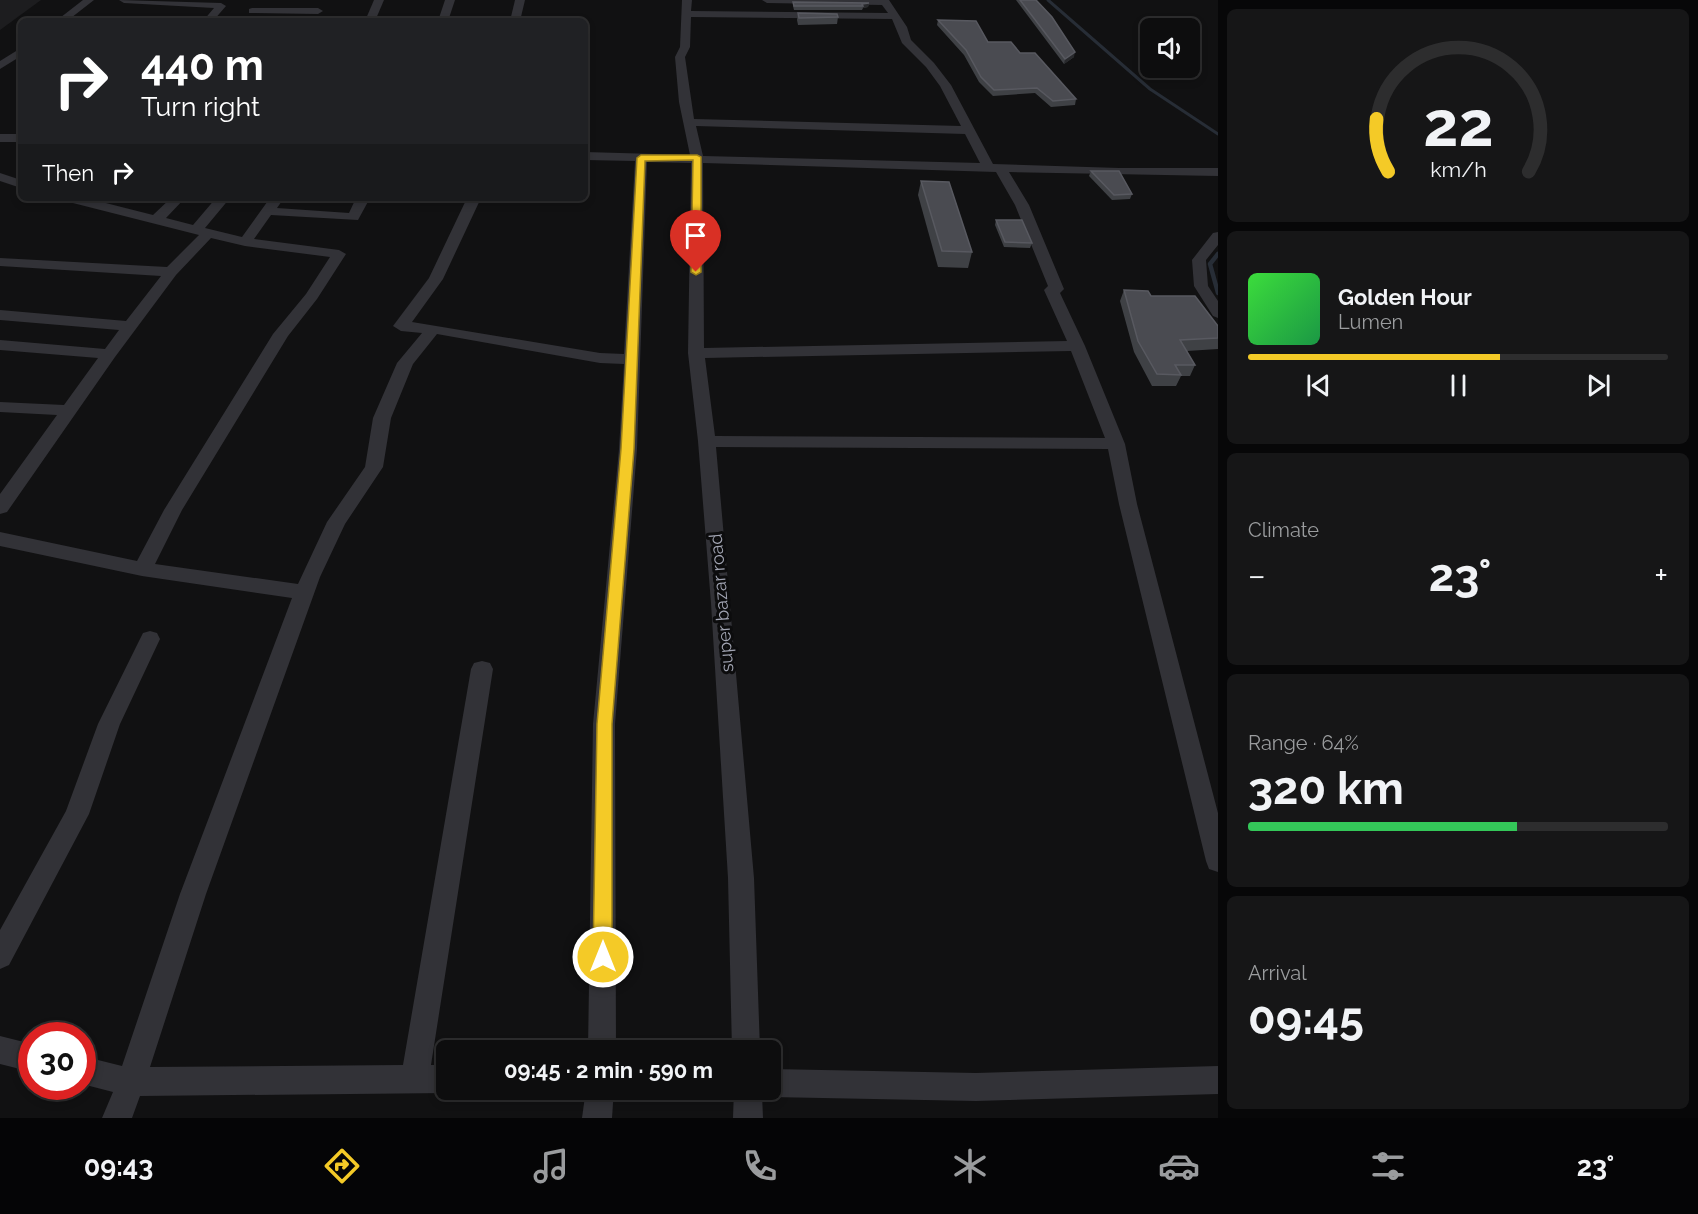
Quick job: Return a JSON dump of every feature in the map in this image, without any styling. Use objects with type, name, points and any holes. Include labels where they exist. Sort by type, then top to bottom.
[{"type":"street","points":[[65,18],[88,0]]},
{"type":"street","points":[[124,0],[221,6],[211,18]]},
{"type":"street","points":[[313,18],[325,0]]},
{"type":"street","points":[[371,18],[379,0]]},
{"type":"street","points":[[444,18],[450,0]]},
{"type":"street","points":[[516,18],[520,0]]},
{"type":"street","name":"super bazar road","points":[[687,0],[686,47],[680,57],[685,102],[697,157],[696,353],[707,441],[741,878],[746,1040]]},
{"type":"street","points":[[767,0],[885,1],[902,27],[906,41],[930,65],[945,85],[969,130],[1022,205],[1057,289],[1051,290],[1077,346],[1116,444],[1128,504],[1218,861]]},
{"type":"street","points":[[252,11],[318,11]]},
{"type":"street","points":[[685,14],[895,16]]},
{"type":"street","points":[[0,66],[18,53]]},
{"type":"street","points":[[690,122],[969,130]]},
{"type":"street","points":[[0,138],[18,136]]},
{"type":"street","points":[[588,156],[697,157],[994,168],[1218,172]]},
{"type":"street","points":[[602,1040],[604,724],[628,449],[641,158]]},
{"type":"street","points":[[0,177],[18,183]]},
{"type":"street","points":[[82,201],[245,242],[339,254],[312,296],[281,334],[172,510],[142,569]]},
{"type":"street","points":[[156,220],[174,201]]},
{"type":"street","points":[[0,508],[109,354],[202,232],[221,201]]},
{"type":"street","points":[[245,242],[275,201]]},
{"type":"street","points":[[267,211],[353,218],[362,201]]},
{"type":"street","points":[[473,201],[436,279],[401,326],[433,329],[600,358],[631,359]]},
{"type":"street","points":[[1218,236],[1198,260],[1201,286],[1218,314]]},
{"type":"street","points":[[0,262],[171,272]]},
{"type":"street","points":[[0,315],[130,326]]},
{"type":"street","points":[[117,1118],[193,894],[305,592],[336,522],[374,467],[382,418],[405,363],[433,329]]},
{"type":"street","points":[[0,345],[109,354]]},
{"type":"street","points":[[696,353],[1077,346]]},
{"type":"street","points":[[0,407],[70,411]]},
{"type":"street","points":[[707,441],[1116,444]]},
{"type":"street","points":[[0,539],[142,569],[305,592]]},
{"type":"street","points":[[0,956],[77,814],[109,724],[150,639]]},
{"type":"street","points":[[415,1078],[482,669]]},
{"type":"street","points":[[0,1050],[18,1054]]},
{"type":"street","points":[[96,1073],[131,1082],[436,1079]]},
{"type":"street","points":[[781,1083],[976,1087],[1218,1080]]},
{"type":"street","points":[[597,1118],[599,1100]]},
{"type":"street","points":[[748,1100],[748,1118]]},
{"type":"shaded area","points":[[0,0],[41,0],[0,30]]},
{"type":"building","points":[[1020,0],[1036,0],[1052,17],[1075,52],[1065,59]]},
{"type":"building","points":[[793,2],[869,3],[862,4],[863,6],[794,6]]},
{"type":"building","points":[[798,13],[837,14],[838,17],[799,18]]},
{"type":"building","points":[[938,20],[976,21],[988,42],[1011,42],[1020,53],[1035,53],[1076,99],[1053,101],[1037,88],[994,90],[981,77],[966,50]]},
{"type":"building","points":[[1091,171],[1119,171],[1132,194],[1114,195]]},
{"type":"building","points":[[921,181],[949,182],[972,252],[942,251]]},
{"type":"building","points":[[996,220],[1022,220],[1032,243],[1005,242]]},
{"type":"building","points":[[1124,290],[1148,291],[1151,296],[1195,296],[1218,326],[1218,338],[1180,340],[1195,365],[1175,365],[1181,375],[1157,374],[1138,341]]},
{"type":"waterway","points":[[1048,0],[1150,89],[1218,134]]},
{"type":"waterway","points":[[1218,254],[1210,264],[1218,293]]},
{"type":"route","points":[[603,957],[604,724],[628,449],[641,158],[697,157],[696,272]]}]
